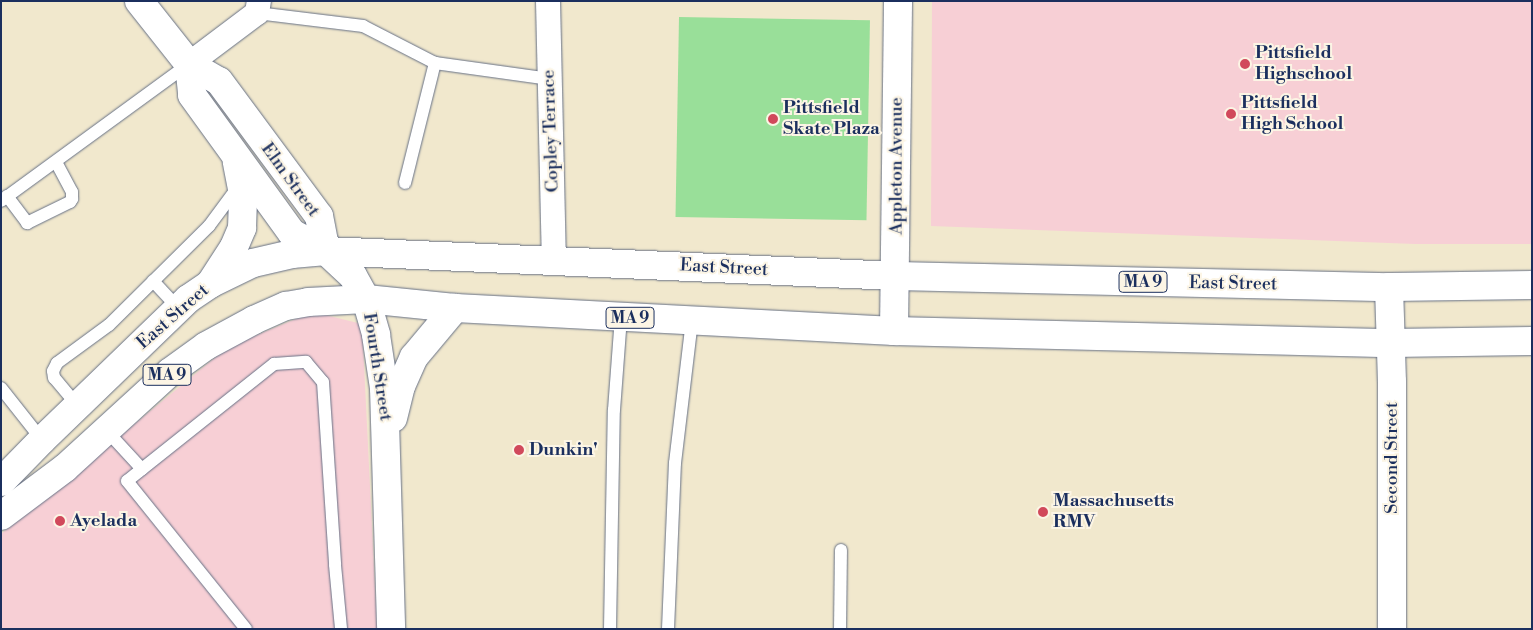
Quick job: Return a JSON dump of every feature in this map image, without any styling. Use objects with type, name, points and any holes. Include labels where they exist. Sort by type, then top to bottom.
[{"type":"main road","name":"Elm Street","points":[[139,1],[189,64],[218,81],[320,216],[326,251]]},
{"type":"main road","name":"Appleton Avenue","points":[[894,331],[898,1]]},
{"type":"main road","name":"Elm Street","points":[[189,64],[192,95],[292,233],[326,251]]},
{"type":"main road","name":"Elm Street","points":[[210,284],[226,262],[239,238],[244,214],[236,156]]},
{"type":"main road","name":"East Street","points":[[1,482],[178,308],[210,284],[253,263],[292,254],[326,251],[896,276],[1389,287],[1532,285]]},
{"type":"main road","name":"Fourth Street","points":[[326,251],[353,276],[366,299],[376,335],[384,388],[387,439],[391,629]]},
{"type":"main road","name":"Second Street","points":[[1389,287],[1391,343],[1392,629]]},
{"type":"main road","name":"MA 9","points":[[1,516],[65,468],[170,372],[229,332],[286,306],[308,302],[366,299],[455,308],[894,331],[1391,343],[1532,341]]},
{"type":"main road","name":"Fourth Street","points":[[387,439],[401,386],[414,357],[455,308]]},
{"type":"street","name":"Copley Terrace","points":[[548,1],[554,260]]},
{"type":"street","points":[[189,64],[258,7]]},
{"type":"lane","points":[[258,7],[363,26],[435,63],[550,79]]},
{"type":"lane","points":[[405,183],[435,63]]},
{"type":"lane","points":[[56,162],[72,192],[72,199],[70,202],[27,223],[4,198],[189,64]]},
{"type":"lane","points":[[77,406],[54,378],[53,371],[57,363],[109,324],[209,226],[241,184]]},
{"type":"lane","points":[[153,281],[178,308]]},
{"type":"lane","points":[[610,629],[614,410],[621,317]]},
{"type":"lane","points":[[668,629],[676,463],[692,321]]},
{"type":"lane","points":[[246,629],[127,481],[274,364],[306,362],[324,382],[335,566],[342,629]]},
{"type":"lane","points":[[1,388],[42,440]]},
{"type":"lane","points":[[106,430],[142,469]]},
{"type":"lane","points":[[840,629],[841,550]]},
{"type":"shaded area","name":"Pittsfield High School","points":[[932,1],[1532,1],[1532,244],[1415,244],[931,226]]},
{"type":"shaded area","points":[[313,312],[362,324],[377,629],[1,629],[1,534],[228,347]]},
{"type":"green space","name":"Pittsfield Skate Plaza","points":[[679,17],[870,20],[866,220],[676,217]]},
{"type":"place","name":"Pittsfield Highschool","points":[[1245,64]]},
{"type":"place","name":"Pittsfield High School","points":[[1231,114]]},
{"type":"place","name":"Pittsfield Skate Plaza","points":[[773,119]]},
{"type":"place","name":"Dunkin'","points":[[519,450]]},
{"type":"place","name":"Massachusetts RMV","points":[[1043,512]]},
{"type":"place","name":"Ayelada","points":[[60,521]]}]
